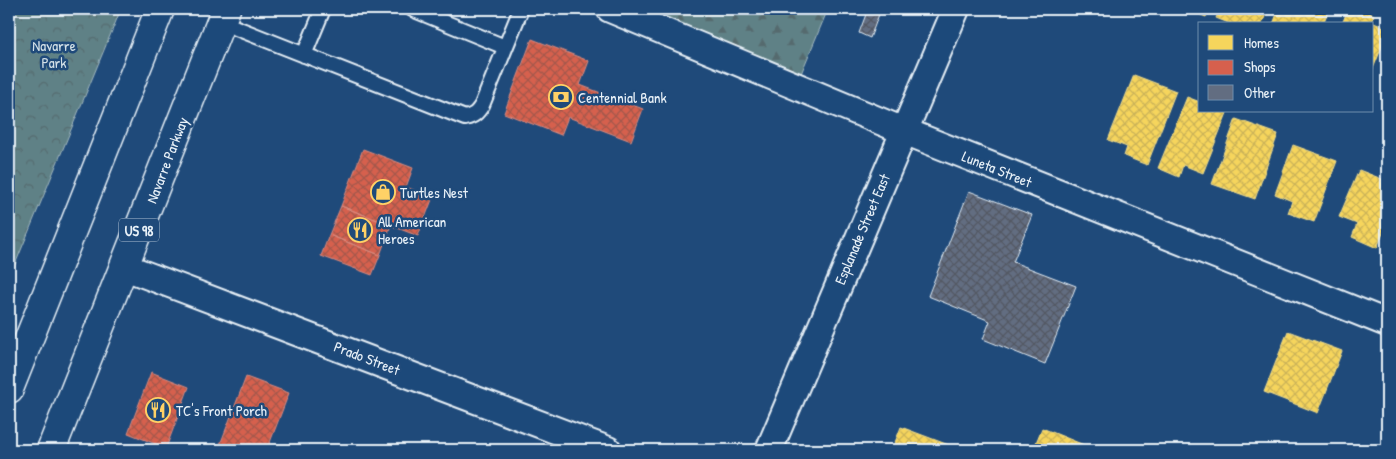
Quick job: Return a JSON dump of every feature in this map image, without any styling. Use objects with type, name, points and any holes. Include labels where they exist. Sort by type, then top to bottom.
[{"type":"highway","points":[[9,389],[160,9]]},
{"type":"highway","name":"Navarre Parkway","points":[[51,450],[224,15]]},
{"type":"street","name":"Luneta Street","points":[[610,9],[904,132],[1387,323]]},
{"type":"street","name":"Esplanade Street East","points":[[769,450],[956,9]]},
{"type":"street","name":"Prado Street","points":[[125,267],[608,450]]},
{"type":"lane","points":[[304,55],[323,9]]},
{"type":"lane","points":[[412,9],[505,47]]},
{"type":"lane","points":[[224,15],[304,55],[465,118],[471,117],[482,106],[521,9]]},
{"type":"path","points":[[9,14],[11,9]]},
{"type":"green space","name":"Navarre Park","points":[[9,9],[121,9],[9,279]]},
{"type":"green space","points":[[646,9],[828,9],[800,76],[645,13]]},
{"type":"building: Homes","points":[[1186,9],[1209,9],[1206,17]]},
{"type":"building: Homes","points":[[1220,9],[1268,9],[1263,22],[1226,22],[1216,18]]},
{"type":"building: Homes","points":[[1279,9],[1329,9],[1324,22],[1274,22]]},
{"type":"building: Homes","points":[[1348,9],[1360,9],[1374,15],[1371,22],[1343,22]]},
{"type":"building: Homes","points":[[1374,23],[1387,28],[1387,35],[1374,66]]},
{"type":"building: Homes","points":[[1134,75],[1176,91],[1147,165],[1124,156],[1127,147],[1108,140]]},
{"type":"building: Homes","points":[[1187,97],[1198,101],[1198,112],[1227,113],[1203,173],[1183,165],[1179,177],[1158,168]]},
{"type":"building: Homes","points":[[1236,119],[1278,134],[1255,199],[1212,184]]},
{"type":"building: Homes","points":[[1293,145],[1337,161],[1314,222],[1288,213],[1292,201],[1275,194]]},
{"type":"building: Homes","points":[[1359,170],[1387,181],[1387,223],[1377,248],[1352,237],[1357,224],[1339,217]]},
{"type":"building: Homes","points":[[1288,331],[1342,351],[1318,413],[1264,392]]},
{"type":"building: Homes","points":[[901,427],[962,450],[892,450]]},
{"type":"building: Homes","points":[[1042,428],[1084,445],[1082,450],[1033,450]]},
{"type":"building: Shops","name":"Centennial Bank","points":[[532,39],[589,61],[580,85],[643,109],[631,141],[568,117],[561,135],[504,113]]},
{"type":"building: Shops","name":"Turtles Nest","points":[[363,149],[413,168],[406,187],[433,197],[418,236],[341,206]]},
{"type":"building: Shops","name":"All American Heroes","points":[[341,206],[391,225],[380,255],[329,235]]},
{"type":"building: Shops","points":[[329,235],[380,255],[372,275],[321,256]]},
{"type":"building: Shops","name":"TC's Front Porch","points":[[151,372],[189,387],[166,448],[128,433]]},
{"type":"building: Shops","points":[[246,377],[289,393],[267,450],[218,450]]},
{"type":"building: Other","points":[[868,9],[881,9],[870,38],[859,33]]},
{"type":"building: Other","points":[[969,191],[1032,215],[1013,262],[1076,286],[1045,364],[983,339],[990,321],[928,296]]},
{"type":"place","name":"Centennial Bank","points":[[561,97]]},
{"type":"place","name":"Turtles Nest","points":[[383,192]]},
{"type":"place","name":"All American Heroes","points":[[360,230]]},
{"type":"place","name":"TC's Front Porch","points":[[158,410]]}]
